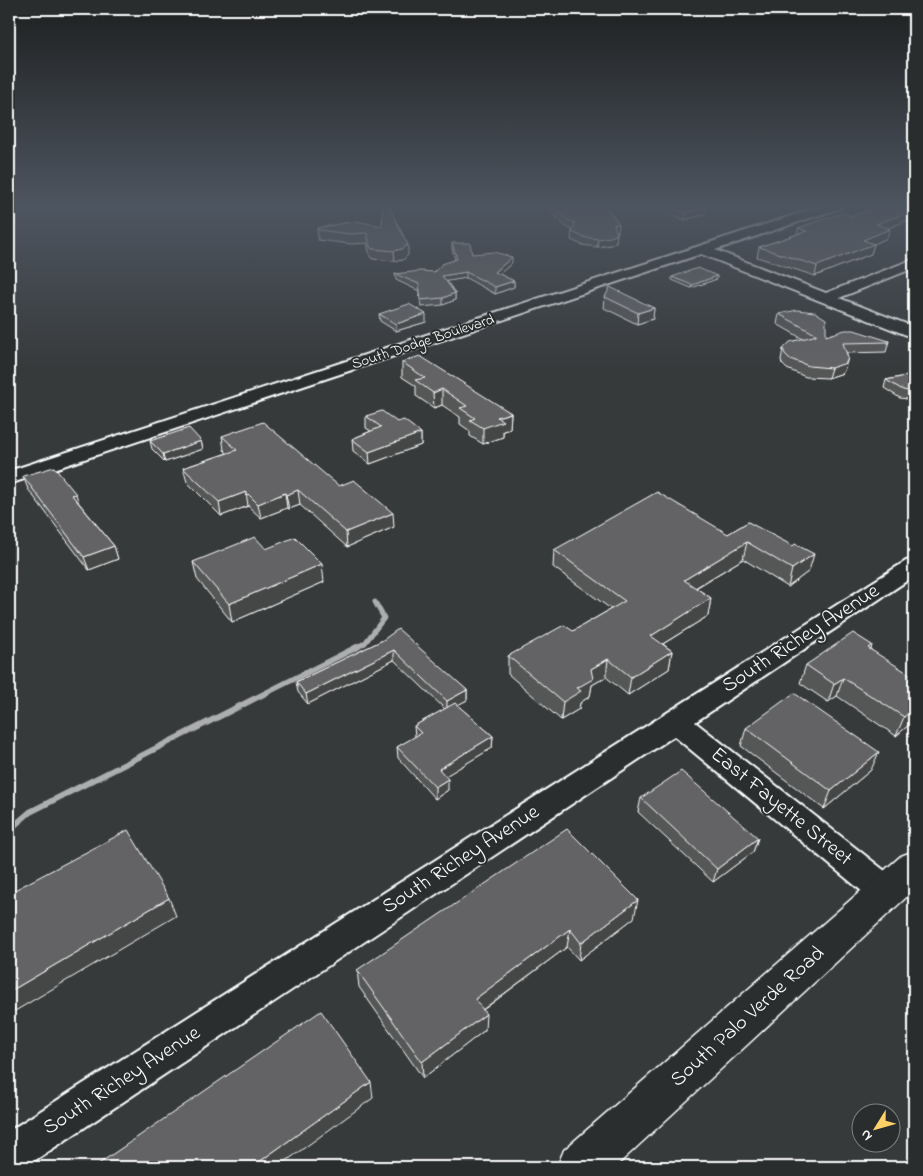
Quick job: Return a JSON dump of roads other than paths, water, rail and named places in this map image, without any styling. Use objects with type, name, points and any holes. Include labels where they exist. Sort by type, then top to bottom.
[{"type":"main road","name":"South Palo Verde Road","points":[[581,1167],[901,880]]},
{"type":"street","name":"South Dodge Boulevard","points":[[9,478],[668,260]]},
{"type":"street","points":[[729,260],[914,333]]},
{"type":"street","points":[[826,298],[914,263]]},
{"type":"street","name":"South Richey Avenue","points":[[9,1154],[913,568]]},
{"type":"street","name":"East Fayette Street","points":[[675,721],[901,880]]},
{"type":"waterway","points":[[359,646],[365,643],[384,618],[375,602]]},
{"type":"waterway","points":[[9,830],[30,812],[359,646]]}]
